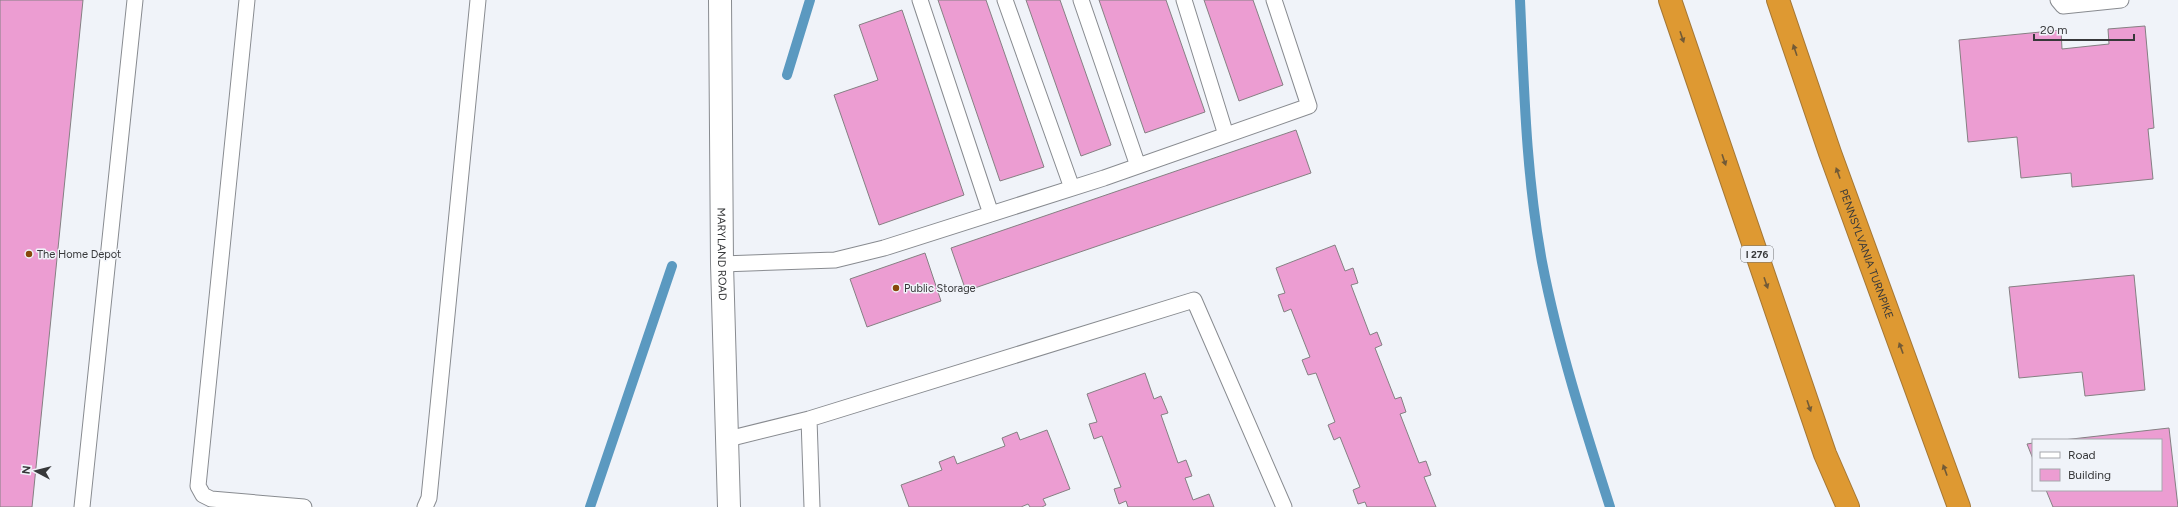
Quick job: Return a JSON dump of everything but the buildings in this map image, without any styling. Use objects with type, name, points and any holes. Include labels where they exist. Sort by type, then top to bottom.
[{"type":"highway","name":"I 276","points":[[1670,0],[1825,454],[1848,507]]},
{"type":"highway","name":"PENNSYLVANIA TURNPIKE","points":[[1778,0],[1830,153],[1959,507]]},
{"type":"street","name":"MARYLAND ROAD","points":[[720,0],[722,264],[729,507]]},
{"type":"lane","points":[[82,507],[135,0]]},
{"type":"lane","points":[[247,0],[198,486],[203,495],[211,499],[304,507]]},
{"type":"lane","points":[[425,507],[429,498],[478,0]]},
{"type":"lane","points":[[920,0],[991,214]]},
{"type":"lane","points":[[1005,0],[1072,188]]},
{"type":"lane","points":[[1082,0],[1138,166]]},
{"type":"lane","points":[[1184,0],[1226,135]]},
{"type":"lane","points":[[722,264],[835,260],[884,248],[1138,166],[1309,106],[1274,0]]},
{"type":"lane","points":[[2058,0],[2063,6],[2121,0]]},
{"type":"lane","points":[[728,438],[809,419],[1194,300],[1284,507]]},
{"type":"lane","points":[[809,419],[812,507]]},
{"type":"waterway","points":[[787,75],[810,0]]},
{"type":"waterway","points":[[1520,0],[1524,99],[1529,164],[1532,197],[1542,262],[1548,293],[1564,355],[1581,416],[1610,507]]},
{"type":"waterway","points":[[590,507],[672,266]]},
{"type":"place","name":"The Home Depot","points":[[29,254]]},
{"type":"place","name":"Public Storage","points":[[896,288]]}]
